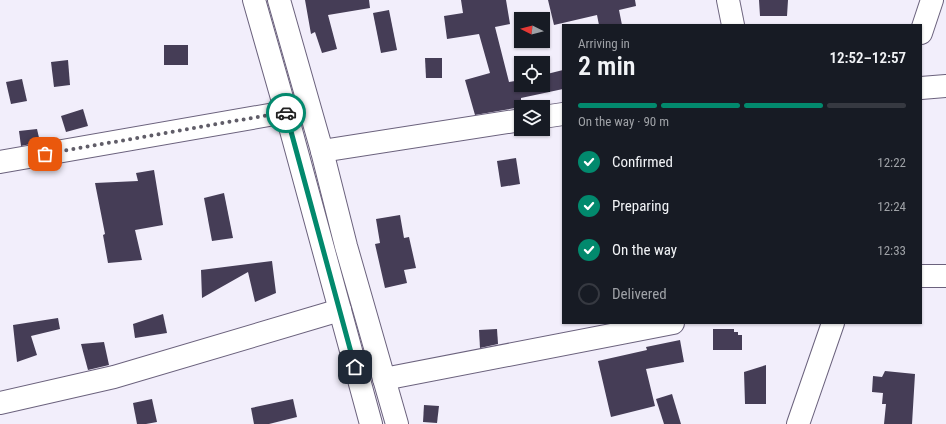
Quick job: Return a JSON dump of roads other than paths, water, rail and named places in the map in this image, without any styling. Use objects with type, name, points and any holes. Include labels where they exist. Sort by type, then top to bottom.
[{"type":"street","points":[[254,0],[371,424]]},
{"type":"street","points":[[280,0],[322,151],[346,246],[397,424]]},
{"type":"street","points":[[728,0],[734,24]]},
{"type":"street","points":[[922,30],[932,0]]},
{"type":"street","points":[[922,88],[946,86]]},
{"type":"street","points":[[0,162],[286,112]]},
{"type":"street","points":[[550,116],[562,114]]},
{"type":"street","points":[[322,151],[514,121]]},
{"type":"street","points":[[922,276],[946,276]]},
{"type":"street","points":[[0,403],[114,377],[340,310]]},
{"type":"street","points":[[384,379],[667,324]]},
{"type":"street","points":[[798,424],[833,324]]}]
